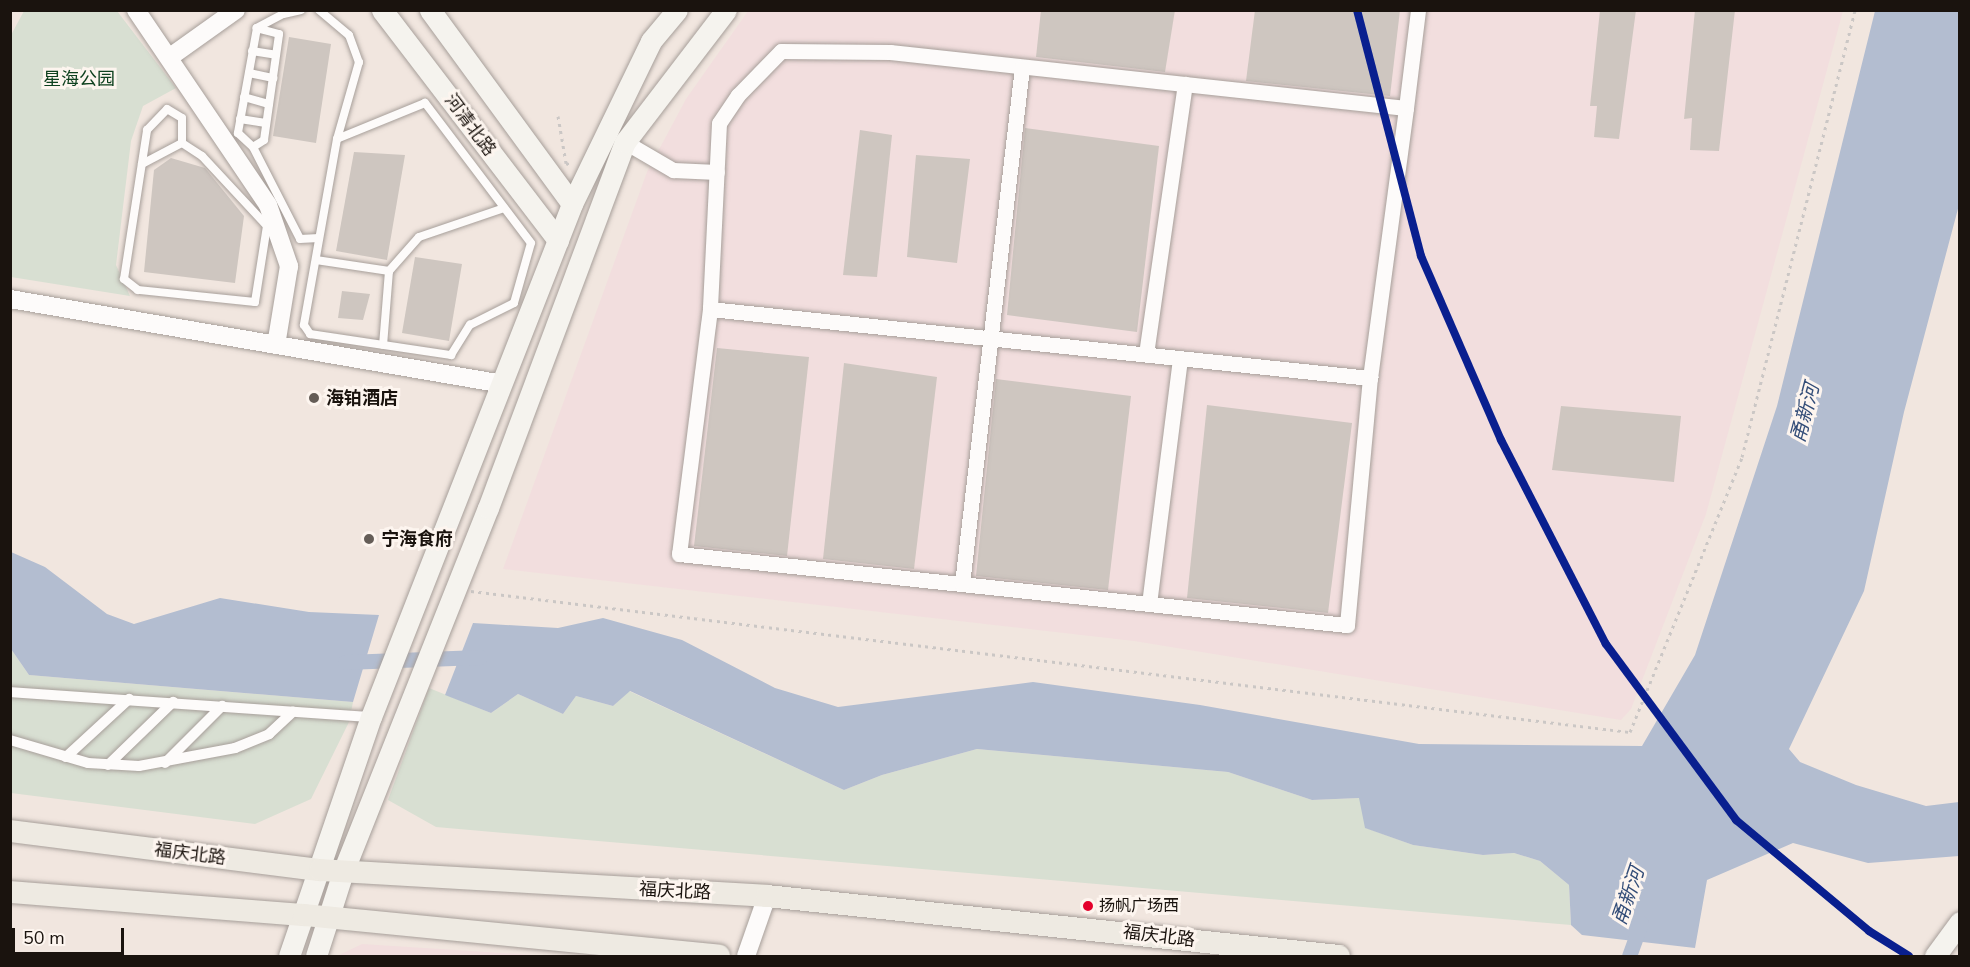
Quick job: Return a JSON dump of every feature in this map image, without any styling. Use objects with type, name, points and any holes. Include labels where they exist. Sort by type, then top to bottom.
[{"type":"main road","name":"河清北路","points":[[382,10],[558,240]]},
{"type":"main road","name":"河清北路","points":[[430,10],[572,204]]},
{"type":"main road","points":[[289,957],[371,717],[572,204],[651,41],[677,10]]},
{"type":"main road","points":[[316,957],[330,919],[343,872],[455,589],[625,142],[726,10]]},
{"type":"main road","name":"福庆北路","points":[[10,831],[320,870],[767,897],[1339,957]]},
{"type":"main road","points":[[10,892],[304,915],[719,957]]},
{"type":"main road","points":[[1935,957],[1959,922]]},
{"type":"street","points":[[136,10],[170,57],[268,205],[272,228],[289,266],[276,345]]},
{"type":"street","points":[[170,57],[236,10]]},
{"type":"street","points":[[1406,108],[890,52],[781,51],[738,94],[719,123],[710,309],[679,554],[1347,626],[1370,378],[1406,108],[1418,10]]},
{"type":"street","points":[[962,584],[1022,67]]},
{"type":"street","points":[[1146,354],[1185,84]]},
{"type":"street","points":[[625,142],[673,170],[717,172]]},
{"type":"street","points":[[10,299],[503,384]]},
{"type":"street","points":[[710,309],[1370,378]]},
{"type":"street","points":[[1149,604],[1180,358]]},
{"type":"street","points":[[10,692],[371,717]]},
{"type":"street","points":[[66,757],[129,699]]},
{"type":"street","points":[[108,765],[173,702]]},
{"type":"street","points":[[164,763],[222,706]]},
{"type":"street","points":[[10,740],[66,757],[108,765],[164,763],[235,748],[269,734],[293,712]]},
{"type":"street","points":[[746,957],[767,897]]},
{"type":"lane","points":[[300,239],[253,147],[238,133],[257,28],[283,14],[302,10]]},
{"type":"lane","points":[[319,10],[349,35],[359,62],[337,139],[304,325],[310,334],[452,355],[470,325],[514,303],[531,243],[425,103],[337,139]]},
{"type":"lane","points":[[253,147],[264,140],[279,34],[257,28]]},
{"type":"lane","points":[[252,51],[276,54]]},
{"type":"lane","points":[[249,73],[273,78]]},
{"type":"lane","points":[[244,97],[269,104]]},
{"type":"lane","points":[[182,143],[182,118],[167,109],[147,130],[124,279],[138,290],[255,302],[272,228]]},
{"type":"lane","points":[[240,119],[266,123]]},
{"type":"lane","points":[[182,143],[202,156],[272,228],[300,239],[319,238]]},
{"type":"lane","points":[[142,164],[182,143]]},
{"type":"lane","points":[[383,345],[389,271],[419,237],[504,208]]},
{"type":"lane","points":[[315,260],[389,271]]},
{"type":"path","points":[[455,589],[1630,732],[1742,457],[1855,10]]},
{"type":"shaded area","points":[[748,11],[1843,11],[1706,514],[1631,709],[1621,720],[1134,641],[503,569],[647,172],[686,99]]},
{"type":"shaded area","points":[[362,944],[549,956],[337,956]]},
{"type":"green space","name":"星海公园","points":[[24,11],[117,11],[176,88],[143,106],[131,141],[116,265],[130,296],[11,277],[11,35]]},
{"type":"green space","points":[[11,649],[29,675],[353,702],[349,722],[311,799],[255,824],[11,793]]},
{"type":"green space","points":[[429,688],[491,713],[518,694],[563,714],[576,696],[613,706],[629,691],[844,790],[882,775],[977,749],[1228,772],[1312,800],[1360,798],[1366,828],[1413,845],[1483,855],[1514,853],[1540,861],[1569,885],[1571,925],[436,827],[388,800]]},
{"type":"water","points":[[1875,11],[1959,11],[1959,205],[1904,412],[1864,591],[1789,749],[1800,762],[1856,785],[1926,806],[1959,802],[1959,856],[1868,863],[1793,843],[1707,880],[1695,948],[1582,935],[1571,925],[1569,885],[1540,861],[1514,853],[1483,855],[1413,845],[1365,828],[1359,798],[1312,800],[1228,772],[977,749],[882,775],[844,790],[630,691],[613,706],[576,696],[563,714],[518,694],[491,713],[445,695],[473,623],[558,628],[603,618],[682,640],[775,688],[838,707],[1033,682],[1200,705],[1419,744],[1642,746],[1695,655],[1777,406]]},
{"type":"water","points":[[11,552],[45,567],[107,614],[134,624],[220,598],[309,612],[379,615],[353,702],[29,675],[11,649]]},
{"type":"building","points":[[1041,10],[1175,10],[1165,72],[1036,57]]},
{"type":"building","points":[[1255,10],[1400,10],[1390,96],[1246,81]]},
{"type":"building","points":[[1600,10],[1636,10],[1619,139],[1594,137],[1597,106],[1590,106]]},
{"type":"building","points":[[1695,10],[1735,10],[1719,151],[1690,150],[1692,118],[1684,119]]},
{"type":"building","points":[[289,37],[331,44],[316,143],[273,136]]},
{"type":"building","points":[[1025,128],[1159,146],[1137,332],[1007,315]]},
{"type":"building","points":[[860,130],[892,135],[877,277],[843,275]]},
{"type":"building","points":[[354,152],[405,155],[387,260],[336,251]]},
{"type":"building","points":[[916,155],[970,159],[957,263],[907,257]]},
{"type":"building","points":[[171,158],[205,168],[244,216],[235,283],[144,272],[154,170]]},
{"type":"building","points":[[415,257],[462,264],[449,341],[402,333]]},
{"type":"building","points":[[342,291],[370,294],[363,320],[338,318]]},
{"type":"building","points":[[717,348],[809,357],[787,556],[694,546]]},
{"type":"building","points":[[844,363],[937,377],[914,569],[823,559]]},
{"type":"building","points":[[996,379],[1131,396],[1108,590],[976,576]]},
{"type":"building","points":[[1207,405],[1352,423],[1328,613],[1187,598]]},
{"type":"building","points":[[1561,406],[1681,416],[1674,482],[1552,470]]},
{"type":"waterway","points":[[345,662],[480,657]]},
{"type":"waterway","name":"甬新河","points":[[1629,956],[1641,923]]},
{"type":"transit line","points":[[1357,10],[1421,256],[1501,440],[1606,644],[1736,820],[1869,931],[1909,956]]},
{"type":"place","name":"海铂酒店","points":[[314,398]]},
{"type":"place","name":"宁海食府","points":[[369,539]]},
{"type":"place","name":"扬帆广场西","points":[[1088,906]]}]
